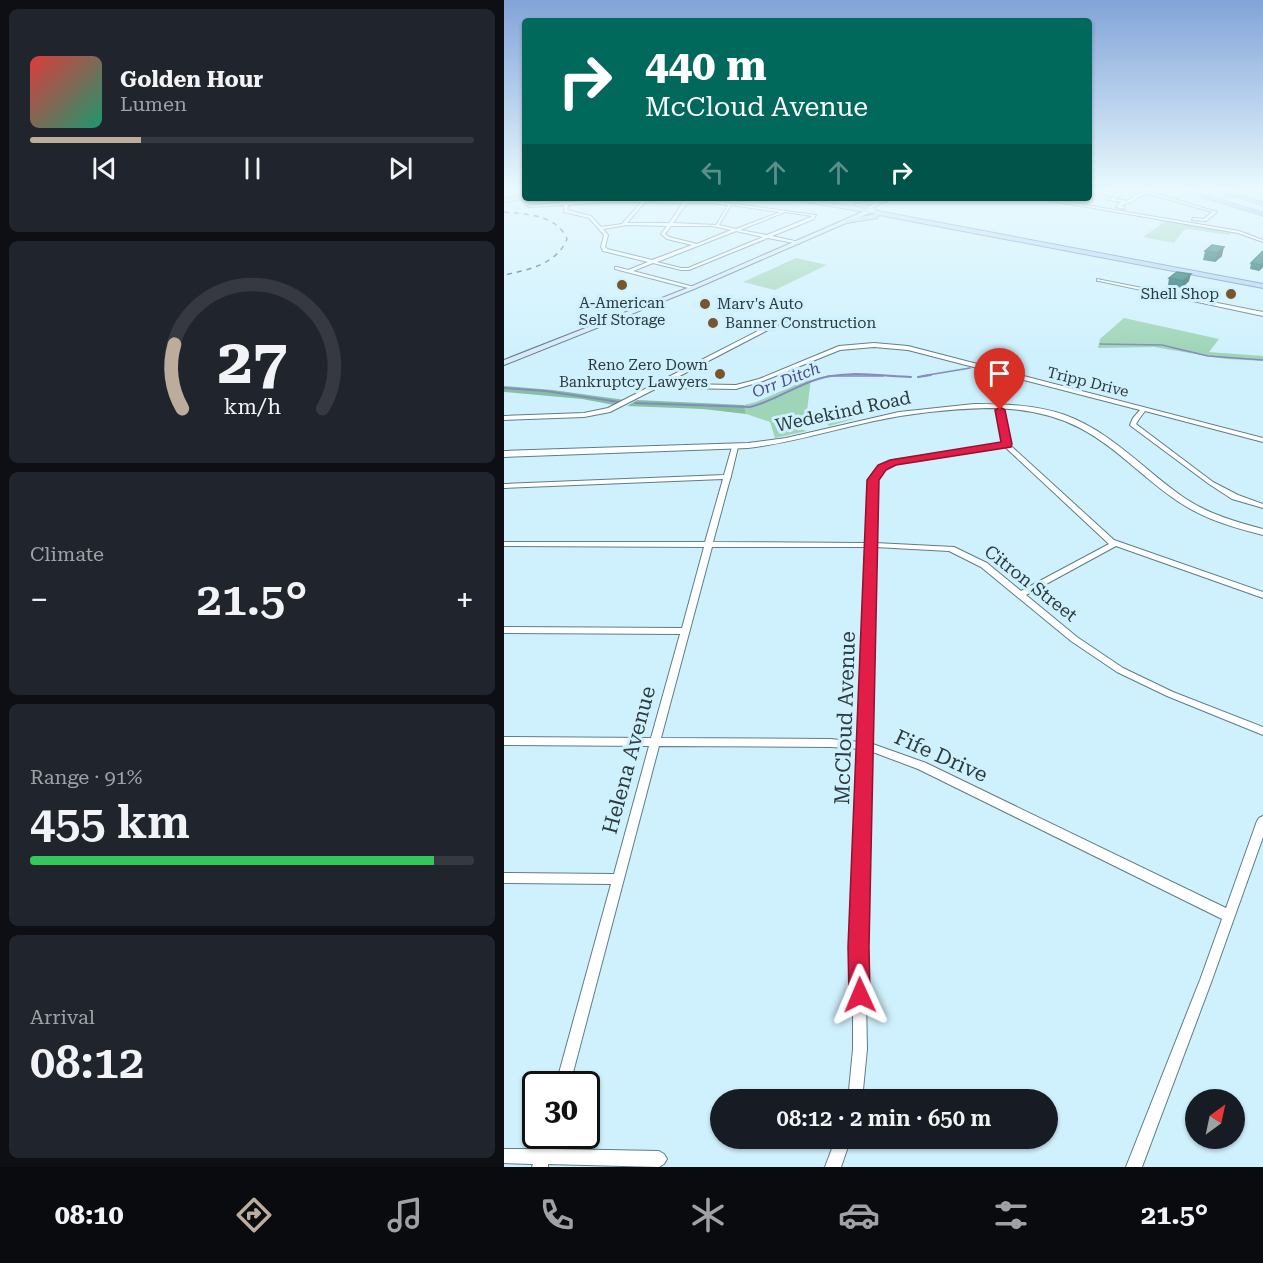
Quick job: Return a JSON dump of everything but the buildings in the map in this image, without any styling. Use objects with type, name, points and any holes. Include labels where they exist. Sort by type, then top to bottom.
[{"type":"main road","points":[[504,363],[793,242]]},
{"type":"main road","points":[[1046,242],[1263,282]]},
{"type":"main road","points":[[1049,242],[1263,282]]},
{"type":"street","points":[[604,242],[605,250],[685,270],[754,242]]},
{"type":"street","points":[[687,242],[697,245]]},
{"type":"street","points":[[629,271],[704,242]]},
{"type":"street","points":[[617,268],[689,287]]},
{"type":"street","points":[[1099,280],[1263,314]]},
{"type":"street","points":[[504,418],[602,413],[787,318]]},
{"type":"street","name":"Tripp Drive","points":[[664,383],[679,386],[736,387],[753,383],[839,348],[887,345],[908,348],[1263,440]]},
{"type":"street","points":[[1000,406],[1007,444],[1095,529],[1114,544],[1263,595]]},
{"type":"street","name":"Wedekind Road","points":[[504,454],[735,447],[777,442],[887,417],[1000,406],[1045,412],[1079,424],[1113,443],[1174,494],[1196,508],[1224,521],[1263,532]]},
{"type":"street","points":[[1144,409],[1133,425],[1211,483],[1235,497],[1263,506]]},
{"type":"street","name":"McCloud Avenue","points":[[856,1089],[860,1049],[859,947],[873,480],[882,467],[902,460],[1007,444]]},
{"type":"street","name":"Helena Avenue","points":[[567,1071],[735,447]]},
{"type":"street","points":[[504,486],[728,477]]},
{"type":"street","name":"Citron Street","points":[[504,544],[931,546],[960,552],[984,565],[1084,647],[1120,670],[1170,694],[1263,731]]},
{"type":"street","points":[[1021,594],[1114,544]]},
{"type":"street","points":[[504,630],[686,631]]},
{"type":"street","name":"Fife Drive","points":[[504,741],[845,743],[866,746],[906,759],[940,774],[1229,916]]},
{"type":"street","points":[[1134,1167],[1263,820]]},
{"type":"street","points":[[504,878],[619,879]]},
{"type":"street","points":[[833,1167],[840,1149]]},
{"type":"street","points":[[504,1156],[541,1162],[659,1159]]},
{"type":"green space","points":[[796,258],[827,265],[775,290],[743,282]]},
{"type":"green space","points":[[1124,318],[1219,339],[1209,352],[1263,356],[1263,361],[1226,359],[1154,347],[1098,348],[1100,339]]},
{"type":"green space","points":[[811,378],[807,411],[815,415],[845,409],[854,419],[829,426],[826,422],[802,418],[801,429],[807,431],[775,438],[770,422],[746,414],[744,405]]},
{"type":"green space","points":[[504,386],[625,400],[614,405],[582,399],[504,392]]},
{"type":"green space","points":[[637,400],[744,405],[746,414],[703,409],[627,406]]},
{"type":"waterway","name":"Orr Ditch","points":[[1100,344],[1162,345],[1208,356],[1263,360]]},
{"type":"waterway","name":"Orr Ditch","points":[[922,376],[970,368]]},
{"type":"waterway","name":"Orr Ditch","points":[[829,376],[864,374],[911,377]]},
{"type":"waterway","name":"Orr Ditch","points":[[918,377],[931,375]]},
{"type":"waterway","name":"Orr Ditch","points":[[635,403],[750,407],[829,376]]},
{"type":"waterway","name":"Orr Ditch","points":[[829,376],[883,376]]},
{"type":"waterway","name":"Orr Ditch","points":[[504,388],[545,391],[619,402]]},
{"type":"railway","points":[[504,275],[532,268],[549,260],[565,242]]},
{"type":"place","name":"A-American Self Storage","points":[[622,285]]},
{"type":"place","name":"Shell Shop","points":[[1231,294]]},
{"type":"place","name":"Marv's Auto","points":[[705,304]]},
{"type":"place","name":"Banner Construction","points":[[713,323]]},
{"type":"place","name":"Reno Zero Down Bankruptcy Lawyers","points":[[720,374]]},
{"type":"route","points":[[860,995],[859,947],[873,480],[882,467],[894,462],[1007,444],[1000,410]]}]
